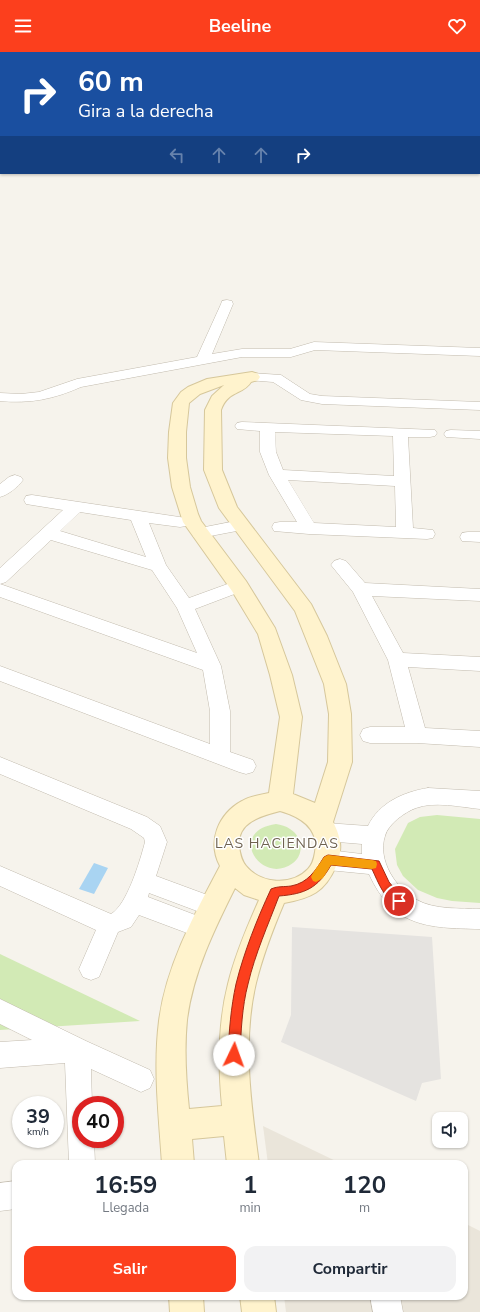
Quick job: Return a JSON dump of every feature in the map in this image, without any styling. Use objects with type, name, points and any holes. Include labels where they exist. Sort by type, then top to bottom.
[{"type":"street","points":[[202,361],[227,304]]},
{"type":"street","points":[[0,397],[24,399],[45,397],[76,383],[242,353],[291,352],[321,346],[480,352]]},
{"type":"street","points":[[252,377],[219,396],[213,410],[213,470],[228,508],[304,609],[334,684],[340,714],[340,762],[324,827]]},
{"type":"street","points":[[280,801],[291,717],[281,675],[268,633],[238,586],[192,522],[187,510],[180,480],[176,449],[181,403],[184,397],[190,392],[204,386],[218,382],[252,377],[276,378],[306,397],[322,400],[480,406]]},
{"type":"street","points":[[375,403],[377,431]]},
{"type":"street","points":[[390,403],[396,432],[402,481],[406,534]]},
{"type":"street","points":[[242,426],[430,433]]},
{"type":"street","points":[[266,427],[268,452],[277,475],[309,529]]},
{"type":"street","points":[[451,434],[480,439]]},
{"type":"street","points":[[277,475],[402,481]]},
{"type":"street","points":[[0,492],[15,480]]},
{"type":"street","points":[[32,500],[180,522]]},
{"type":"street","points":[[0,578],[76,506]]},
{"type":"street","points":[[138,516],[158,566],[185,606],[212,666],[220,711],[220,756]]},
{"type":"street","points":[[200,533],[241,525]]},
{"type":"street","points":[[280,528],[427,534]]},
{"type":"street","points":[[48,533],[158,566]]},
{"type":"street","points":[[340,565],[360,589],[397,660],[417,735]]},
{"type":"street","points":[[185,606],[238,586]]},
{"type":"street","points":[[360,589],[480,595]]},
{"type":"street","points":[[0,590],[212,666]]},
{"type":"street","points":[[397,660],[480,664]]},
{"type":"street","points":[[0,672],[246,766]]},
{"type":"street","points":[[370,735],[417,735],[480,739]]},
{"type":"street","points":[[0,765],[139,823],[152,832],[156,842],[143,881],[127,916],[110,925],[91,969]]},
{"type":"street","points":[[480,800],[424,797],[408,802],[383,820],[374,836],[375,865],[385,885],[399,901],[428,916],[480,919]]},
{"type":"street","points":[[280,801],[296,805],[310,812],[324,827],[330,849],[328,860],[320,875],[307,885],[292,890],[275,892],[262,890],[250,885],[232,868],[226,855],[225,841],[229,828],[238,816],[250,808],[264,803],[280,801]]},
{"type":"street","points":[[324,827],[374,836]]},
{"type":"street","points":[[328,860],[375,865]]},
{"type":"street","points":[[178,1160],[171,1050],[173,1021],[177,999],[188,964],[232,868]]},
{"type":"street","points":[[0,876],[110,925]]},
{"type":"street","points":[[143,881],[208,918]]},
{"type":"street","points":[[242,1160],[234,1066],[236,1021],[242,985],[252,950],[275,892]]},
{"type":"street","points":[[133,902],[208,918]]},
{"type":"street","points":[[0,1011],[77,1050],[141,1079]]},
{"type":"street","points":[[0,1055],[77,1050]]},
{"type":"street","points":[[77,1050],[79,1096]]},
{"type":"street","points":[[176,1126],[238,1119]]},
{"type":"street","points":[[81,1148],[82,1160]]},
{"type":"street","points":[[0,1196],[12,1195]]},
{"type":"street","points":[[186,1300],[187,1312]]},
{"type":"street","points":[[258,1300],[259,1312]]},
{"type":"street","points":[[386,1300],[388,1312]]},
{"type":"shaded area","points":[[292,927],[432,937],[441,1079],[422,1083],[416,1101],[281,1042],[291,1015]]},
{"type":"shaded area","points":[[263,1126],[334,1160],[267,1160]]},
{"type":"shaded area","points":[[468,1225],[480,1231],[480,1312],[286,1312],[284,1300],[468,1300]]},
{"type":"green space","points":[[437,815],[480,819],[480,903],[452,901],[437,898],[418,890],[403,876],[397,865],[395,849],[408,823],[420,817]]},
{"type":"green space","points":[[276,824],[287,827],[294,832],[300,845],[297,859],[293,863],[281,869],[270,868],[260,863],[254,855],[251,846],[253,836],[261,829]]},
{"type":"green space","points":[[0,954],[140,1021],[0,1030]]},
{"type":"water","points":[[94,863],[108,868],[94,894],[79,889]]},
{"type":"slow traffic","points":[[316,877],[320,875],[328,860],[372,864]]},
{"type":"district","name":"LAS HACIENDAS","points":[[277,843]]},
{"type":"route","points":[[234,1055],[236,1021],[242,985],[252,950],[275,892],[292,890],[307,885],[320,875],[328,860],[375,865],[385,885],[399,901]]}]
